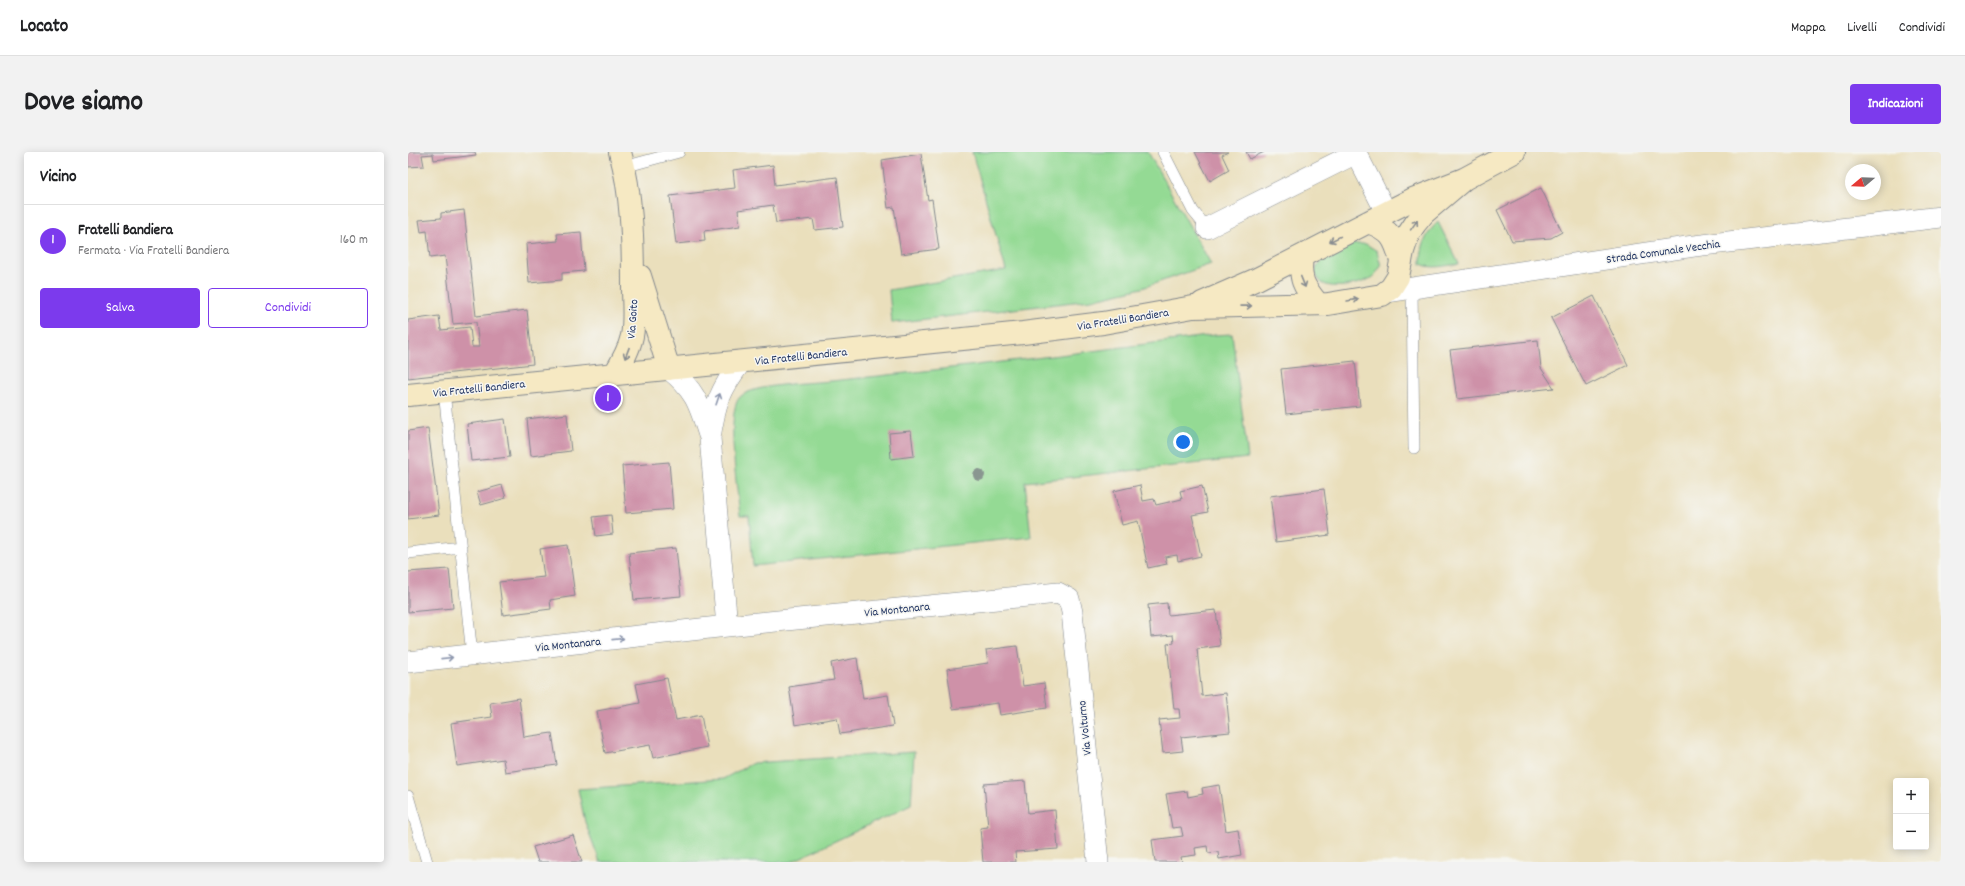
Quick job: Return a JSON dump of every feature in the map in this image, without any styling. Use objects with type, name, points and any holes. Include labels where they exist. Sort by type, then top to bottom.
[{"type":"main road","name":"Via Fratelli Bandiera","points":[[1193,307],[1302,256],[1413,199],[1464,179],[1514,152]]},
{"type":"main road","name":"Via Goito","points":[[614,374],[625,358],[632,335],[633,258],[622,159]]},
{"type":"main road","name":"Via Fratelli Bandiera","points":[[408,395],[1083,326],[1193,307],[1318,304],[1378,296],[1386,292],[1398,277],[1409,233],[1415,224],[1424,213],[1464,179]]},
{"type":"main road","points":[[1377,217],[1389,233],[1397,248],[1401,261]]},
{"type":"main road","points":[[1302,256],[1301,277],[1308,292],[1318,304]]},
{"type":"main road","name":"Via Goito","points":[[633,258],[669,369]]},
{"type":"street","points":[[1208,228],[1356,153],[1377,217]]},
{"type":"street","name":"Strada Comunale Vecchia","points":[[1386,292],[1694,246],[1941,217]]},
{"type":"street","points":[[710,438],[716,407],[721,391],[740,362]]},
{"type":"street","points":[[669,369],[685,382],[695,396],[710,438],[727,626]]},
{"type":"street","name":"Via Montanara","points":[[408,662],[727,626],[1053,593],[1066,596]]},
{"type":"street","name":"Via Volturno","points":[[1066,596],[1070,603],[1072,612],[1098,862]]},
{"type":"lane","points":[[622,159],[679,152]]},
{"type":"lane","points":[[1163,152],[1191,206],[1208,228]]},
{"type":"lane","points":[[1412,289],[1414,448]]},
{"type":"lane","points":[[444,391],[472,655]]},
{"type":"lane","points":[[408,553],[461,547]]},
{"type":"lane","points":[[408,796],[427,862]]},
{"type":"green space","points":[[972,152],[1148,152],[1211,264],[1142,288],[1091,300],[892,323],[889,290],[1006,270]]},
{"type":"green space","points":[[1438,222],[1459,264],[1430,267],[1421,264],[1423,246],[1427,236]]},
{"type":"green space","points":[[1354,244],[1366,244],[1377,251],[1381,266],[1376,273],[1366,281],[1354,285],[1333,286],[1322,283],[1315,272],[1321,261],[1331,254]]},
{"type":"green space","points":[[1232,334],[1248,458],[1025,482],[1031,537],[753,566],[749,516],[740,516],[733,435],[733,418],[736,405],[740,397],[747,393],[757,389],[783,385],[927,371]]},
{"type":"green space","points":[[914,752],[911,805],[791,862],[600,862],[585,822],[578,789],[723,779],[753,763]]},
{"type":"building","points":[[408,152],[475,152],[476,155],[434,160],[433,154],[422,155],[424,166],[408,167]]},
{"type":"building","points":[[1195,152],[1228,152],[1222,155],[1229,170],[1210,181]]},
{"type":"building","points":[[1246,152],[1264,152],[1250,159]]},
{"type":"building","points":[[921,154],[928,200],[932,199],[939,249],[901,254],[894,207],[888,208],[882,160]]},
{"type":"building","points":[[773,165],[775,185],[837,177],[843,227],[815,230],[813,219],[776,223],[773,205],[738,210],[740,226],[704,231],[705,241],[676,244],[670,196],[735,188],[733,170]]},
{"type":"building","points":[[1541,188],[1562,232],[1551,238],[1512,241],[1497,210]]},
{"type":"building","points":[[464,210],[476,316],[527,310],[533,364],[408,378],[408,320],[439,316],[441,330],[470,327],[472,347],[479,347],[476,322],[453,324],[445,256],[430,258],[427,231],[421,232],[419,220],[441,218],[441,213]]},
{"type":"building","points":[[581,232],[584,271],[562,273],[562,280],[529,283],[526,244],[558,241],[557,234]]},
{"type":"building","points":[[1594,296],[1628,365],[1586,386],[1551,318]]},
{"type":"building","points":[[1538,340],[1541,368],[1554,388],[1457,399],[1450,350]]},
{"type":"building","points":[[1355,361],[1360,406],[1286,414],[1281,369]]},
{"type":"building","points":[[567,414],[571,451],[531,456],[527,419]]},
{"type":"building","points":[[505,419],[510,457],[471,461],[467,424]]},
{"type":"building","points":[[428,428],[439,515],[408,519],[408,431]]},
{"type":"building","points":[[911,431],[914,456],[891,459],[889,433]]},
{"type":"building","points":[[669,462],[673,509],[626,513],[622,466]]},
{"type":"building","points":[[502,485],[506,498],[481,505],[477,492]]},
{"type":"building","points":[[1140,485],[1143,501],[1154,499],[1156,505],[1182,499],[1180,491],[1202,486],[1208,512],[1192,515],[1201,556],[1178,561],[1177,555],[1165,557],[1167,564],[1148,568],[1138,521],[1122,525],[1114,491]]},
{"type":"building","points":[[1324,489],[1330,535],[1276,542],[1270,496]]},
{"type":"building","points":[[611,515],[613,534],[596,536],[593,517]]},
{"type":"building","points":[[568,545],[575,596],[550,600],[551,609],[503,615],[499,582],[544,577],[540,549]]},
{"type":"building","points":[[676,548],[681,596],[634,600],[629,553]]},
{"type":"building","points":[[449,569],[453,608],[408,612],[408,572]]},
{"type":"building","points":[[1167,603],[1168,615],[1216,610],[1220,646],[1197,649],[1202,696],[1226,693],[1230,732],[1181,737],[1183,751],[1163,753],[1159,720],[1180,718],[1179,709],[1174,709],[1167,644],[1174,643],[1173,635],[1151,637],[1148,605]]},
{"type":"building","points":[[1017,646],[1023,686],[1044,683],[1047,708],[1000,715],[998,703],[953,709],[947,669],[988,663],[986,650]]},
{"type":"building","points":[[857,658],[863,699],[888,695],[893,726],[840,734],[837,718],[795,725],[789,687],[834,680],[831,663]]},
{"type":"building","points":[[667,678],[676,720],[701,715],[707,747],[653,758],[650,745],[605,753],[597,711],[640,703],[636,684]]},
{"type":"building","points":[[519,698],[524,737],[552,733],[557,765],[505,772],[503,759],[457,766],[451,723],[492,717],[490,703]]},
{"type":"building","points":[[1025,781],[1028,813],[1055,810],[1058,849],[1015,852],[1016,862],[983,862],[980,828],[988,827],[984,784]]},
{"type":"building","points":[[1219,785],[1226,831],[1238,829],[1242,855],[1219,859],[1218,852],[1208,853],[1207,846],[1195,848],[1196,855],[1181,857],[1182,862],[1155,862],[1152,840],[1183,836],[1181,827],[1172,828],[1166,794],[1187,791],[1188,797],[1203,794],[1202,788]]},
{"type":"building","points":[[573,835],[582,862],[538,862],[533,847]]},
{"type":"place","name":"Fratelli Bandiera","points":[[608,398]]}]
